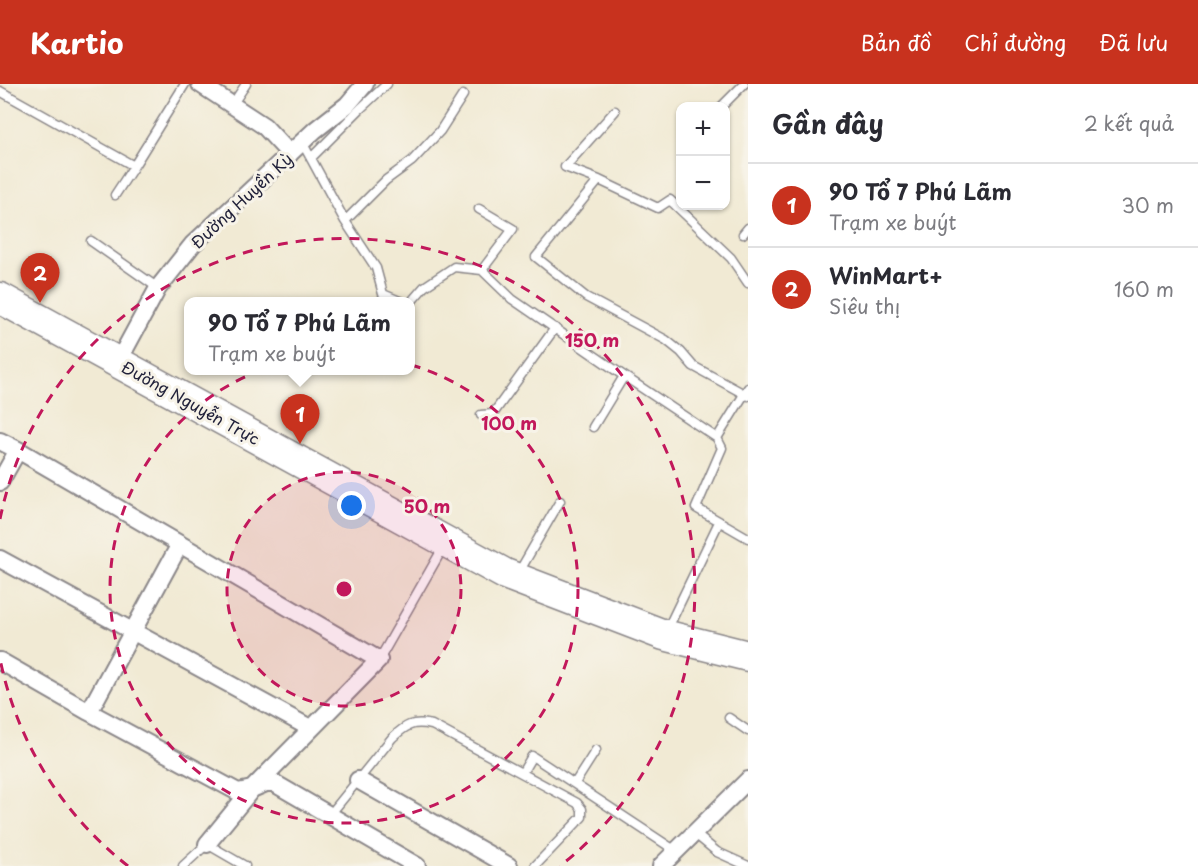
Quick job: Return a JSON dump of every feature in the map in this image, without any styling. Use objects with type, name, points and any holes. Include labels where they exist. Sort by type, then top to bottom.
[{"type":"highway","name":"Đường Nguyễn Trực","points":[[0,298],[505,574],[664,635],[748,656]]},
{"type":"street","points":[[200,84],[296,148]]},
{"type":"street","name":"Đường Huyền Kỳ","points":[[118,362],[158,288],[193,244],[315,130],[347,105],[364,84]]},
{"type":"street","points":[[0,441],[379,660],[252,789],[207,844]]},
{"type":"street","points":[[0,482],[18,450]]},
{"type":"street","points":[[89,712],[180,544]]},
{"type":"street","points":[[0,559],[310,728]]},
{"type":"street","points":[[0,662],[238,792],[266,783],[274,783],[417,866]]},
{"type":"street","points":[[358,780],[510,866]]},
{"type":"street","points":[[661,866],[748,780]]},
{"type":"lane","points":[[115,195],[185,84]]},
{"type":"lane","points":[[232,106],[246,84]]},
{"type":"lane","points":[[311,158],[387,84]]},
{"type":"lane","points":[[726,102],[744,84]]},
{"type":"lane","points":[[0,91],[134,165]]},
{"type":"lane","points":[[345,221],[386,180],[412,161],[440,131],[463,95]]},
{"type":"lane","points":[[615,111],[565,167],[599,180],[658,208],[670,200],[731,258],[748,283]]},
{"type":"lane","points":[[296,148],[311,158],[345,221],[376,268],[383,294],[390,297]]},
{"type":"lane","points":[[599,180],[536,257],[586,297],[666,340],[693,366],[747,393],[717,438]]},
{"type":"lane","points":[[479,209],[513,229],[483,270]]},
{"type":"lane","points":[[91,241],[158,288]]},
{"type":"lane","points":[[415,297],[424,287],[454,267],[483,270],[512,299],[717,438],[722,447],[696,508],[748,538]]},
{"type":"lane","points":[[481,415],[493,414],[555,328]]},
{"type":"lane","points":[[593,427],[624,376]]},
{"type":"lane","points":[[516,578],[560,501]]},
{"type":"lane","points":[[664,635],[719,522]]},
{"type":"lane","points":[[379,660],[446,542]]},
{"type":"lane","points":[[729,718],[748,731]]},
{"type":"lane","points":[[329,816],[392,738],[402,729],[413,723],[432,725],[577,803],[582,810],[582,817],[535,866]]},
{"type":"lane","points":[[575,783],[596,750]]},
{"type":"lane","points":[[522,773],[532,756],[676,851]]},
{"type":"lane","points":[[694,833],[717,852],[748,866]]},
{"type":"lane","points":[[183,866],[207,844],[245,866]]},
{"type":"place","name":"WinMart+","points":[[40,303]]},
{"type":"place","name":"90 Tổ 7 Phú Lãm","points":[[300,444]]}]
